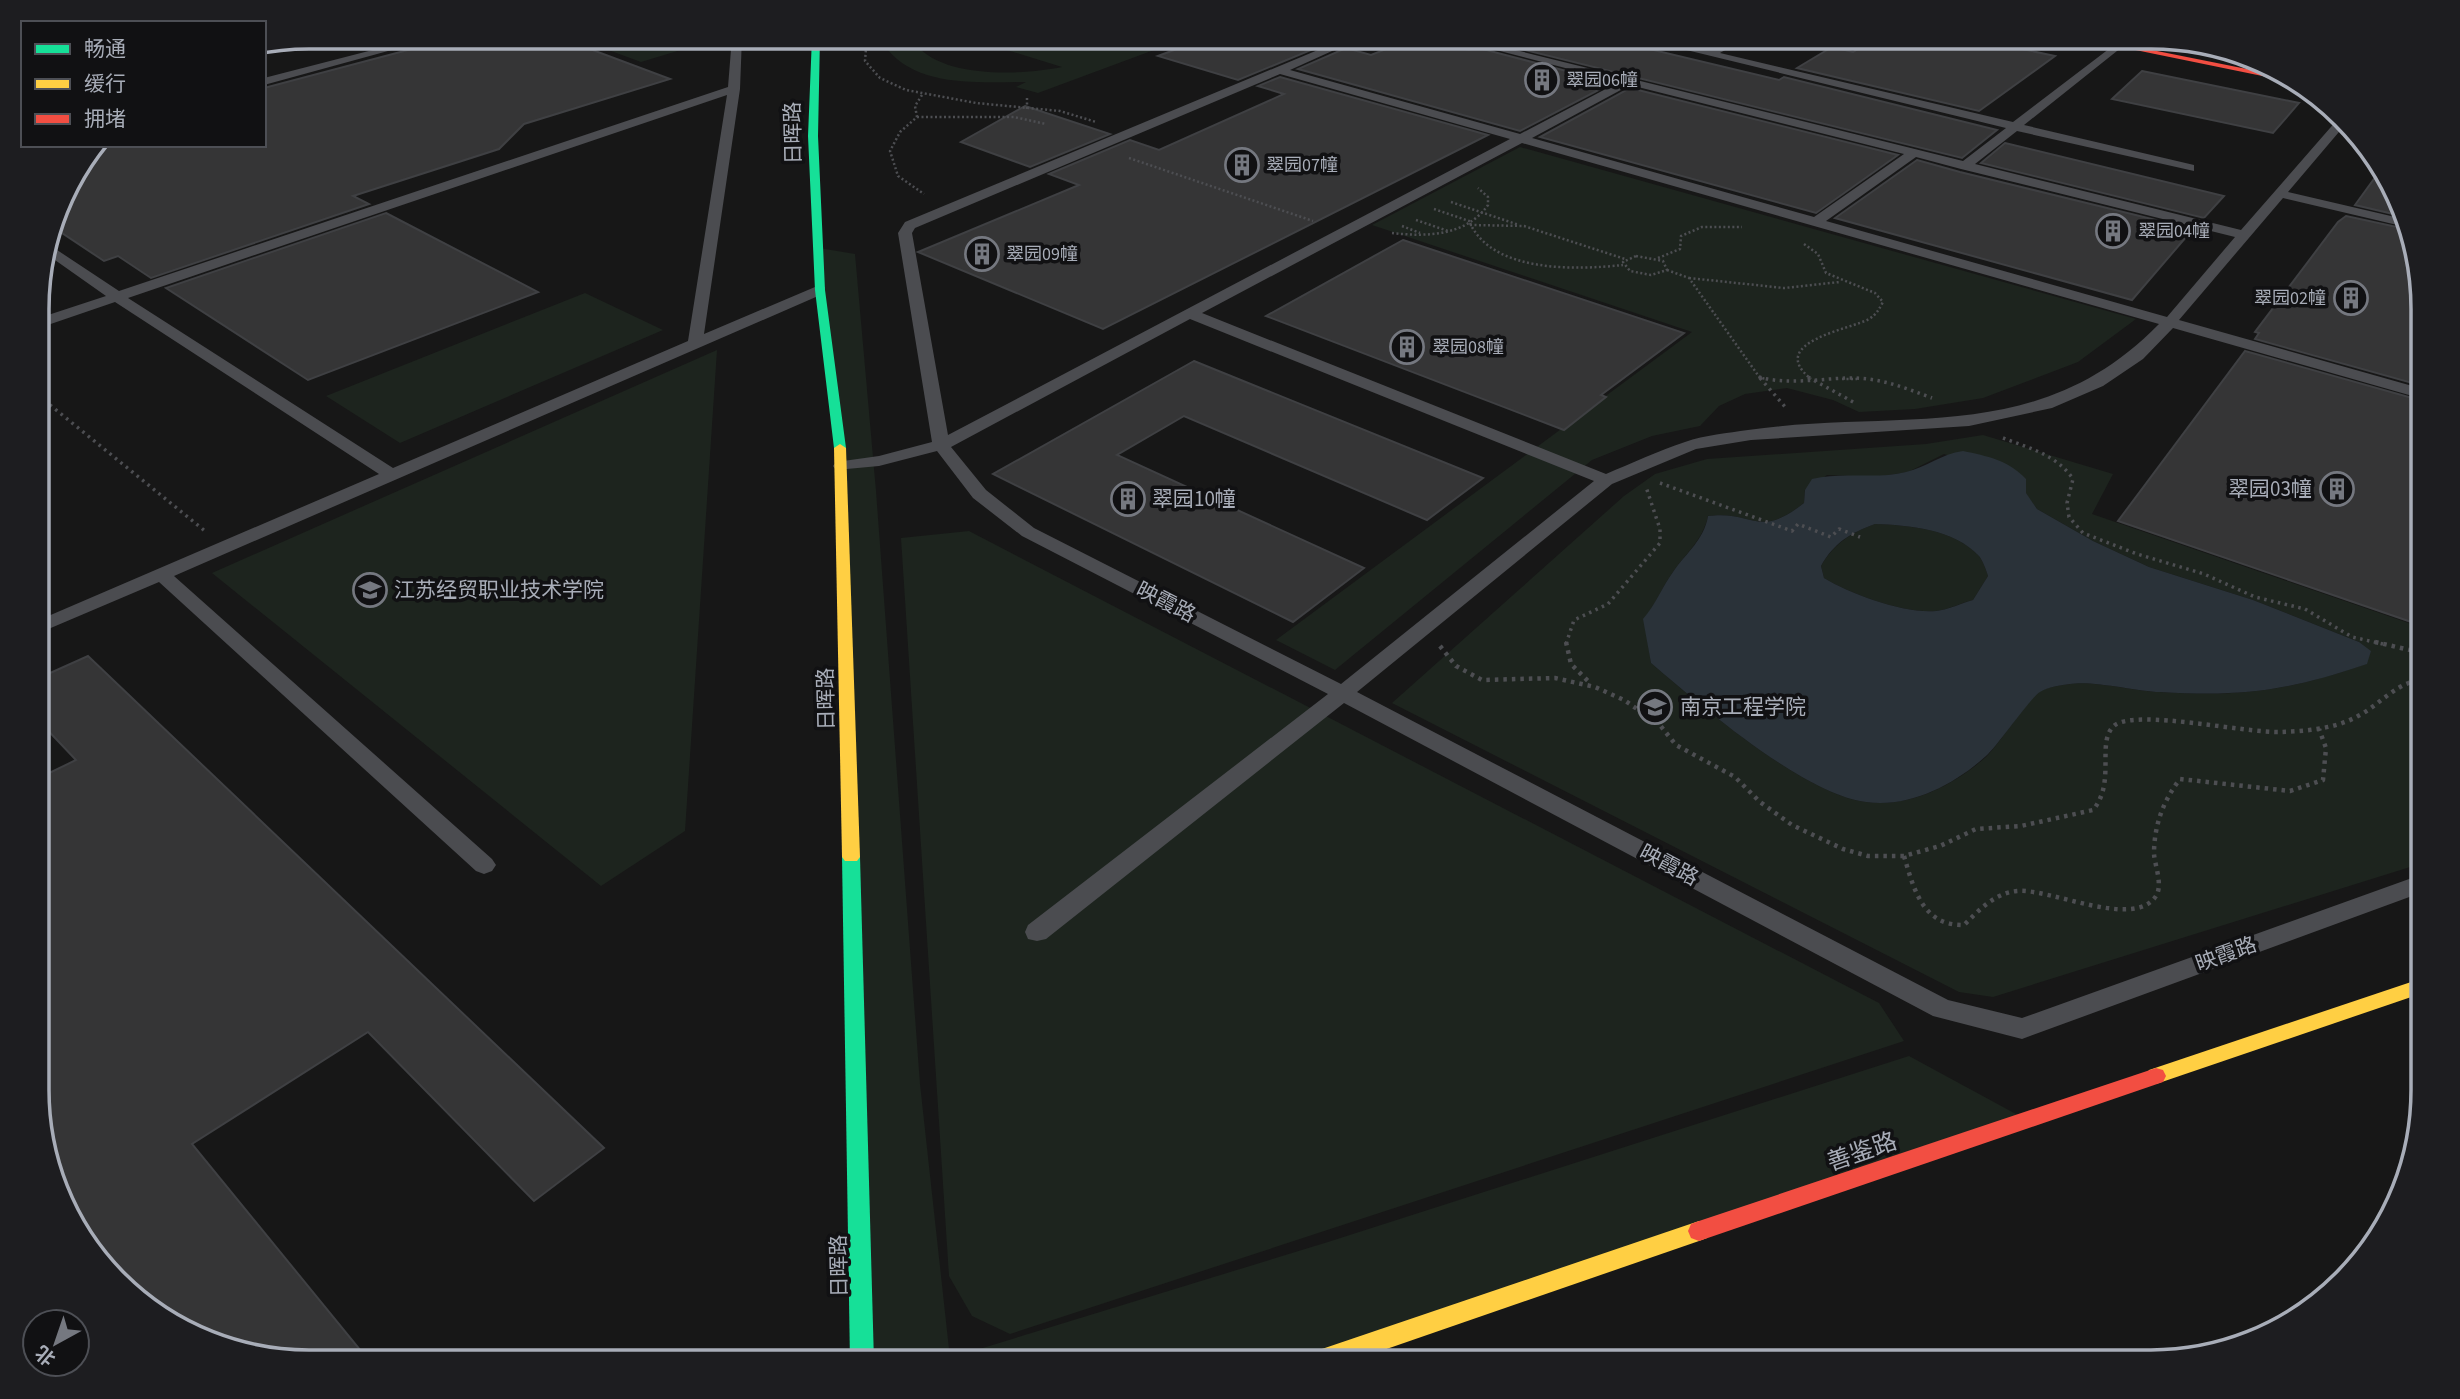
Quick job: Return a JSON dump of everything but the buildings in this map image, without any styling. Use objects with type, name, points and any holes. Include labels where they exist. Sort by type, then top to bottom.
[{"type":"street","name":"日晖路","points":[[816,49],[813,136],[820,289],[842,466],[862,1350]]},
{"type":"street","points":[[2141,49],[2244,67]]},
{"type":"street","name":"善鉴路","points":[[1351,1350],[2411,989]]},
{"type":"lane","points":[[266,81],[389,49]]},
{"type":"lane","points":[[695,344],[734,89],[736,49]]},
{"type":"lane","points":[[941,445],[905,233],[910,225],[1329,49]]},
{"type":"lane","points":[[1498,49],[2243,234]]},
{"type":"lane","points":[[1689,49],[2190,168]]},
{"type":"lane","points":[[1710,54],[1719,49]]},
{"type":"lane","points":[[1965,166],[2113,49]]},
{"type":"lane","points":[[1279,70],[1518,140],[1816,221],[2411,391]]},
{"type":"lane","points":[[842,466],[879,461],[941,445],[1629,82]]},
{"type":"lane","points":[[49,320],[734,89]]},
{"type":"lane","points":[[1037,932],[1343,694],[1606,480],[1641,472],[1692,445],[1751,435],[1899,428],[1969,421],[2046,405],[2097,383],[2137,356],[2170,322],[2337,127]]},
{"type":"lane","points":[[1816,221],[1913,153]]},
{"type":"lane","points":[[2278,193],[2395,221]]},
{"type":"lane","points":[[55,254],[117,297],[392,475]]},
{"type":"lane","points":[[49,623],[820,289]]},
{"type":"lane","points":[[1188,313],[1606,480]]},
{"type":"lane","name":"映霞路","points":[[941,445],[956,469],[980,497],[1028,532],[1343,694],[1942,1009],[2022,1029],[2411,887]]},
{"type":"lane","points":[[161,574],[484,865]]},
{"type":"path","points":[[865,49],[868,64],[873,70],[893,85],[922,95],[1027,109],[1059,110],[1129,132]]},
{"type":"path","points":[[917,117],[915,106],[922,95]]},
{"type":"path","points":[[1027,97],[1027,109]]},
{"type":"path","points":[[949,207],[898,176],[892,163],[890,151],[900,132],[917,117],[1014,117],[1046,124]]},
{"type":"path","points":[[1095,146],[1343,232]]},
{"type":"path","points":[[1357,224],[1405,235],[1448,231],[1471,223],[1485,211],[1488,197],[1472,185],[1448,177]]},
{"type":"path","points":[[1419,192],[1625,259],[1636,256],[1658,258],[1680,249],[1681,236],[1692,229],[1722,225],[1752,229]]},
{"type":"path","points":[[1404,200],[1479,226],[1524,226]]},
{"type":"path","points":[[1471,223],[1474,235],[1486,245],[1528,262],[1591,270],[1623,265],[1636,273],[1658,274],[1668,267],[1658,258]]},
{"type":"path","points":[[1801,242],[1818,254],[1826,273],[1875,293],[1883,302],[1882,307],[1851,327],[1813,337],[1798,355],[1797,361],[1805,375],[1815,382],[1899,428]]},
{"type":"path","points":[[1623,265],[1625,259]]},
{"type":"path","points":[[1689,278],[1784,288],[1844,282]]},
{"type":"path","points":[[1760,378],[1806,431]]},
{"type":"path","points":[[49,404],[225,547]]},
{"type":"path","points":[[1641,472],[1792,531],[1798,524],[1832,537],[1839,529],[1860,537]]},
{"type":"path","points":[[1641,472],[1646,499],[1661,534],[1656,552],[1633,574],[1616,598],[1575,619],[1566,641],[1575,672],[1595,687],[1638,707],[1659,724],[1676,745],[1735,777],[1760,802],[1803,831],[1868,856],[1904,856],[1940,846],[1976,830],[2021,826],[2093,810],[2106,792],[2109,776],[2105,736],[2108,730],[2123,720],[2148,719],[2234,730],[2319,729],[2358,717],[2411,682]]},
{"type":"path","points":[[2095,539],[2204,574],[2255,597],[2305,609],[2352,637],[2411,650]]},
{"type":"path","points":[[1423,630],[1439,640],[1441,650],[1448,659],[1473,677],[1492,681],[1555,678],[1595,687]]},
{"type":"path","points":[[1904,856],[1918,899],[1926,912],[1946,925],[1964,925],[1987,902],[2017,891],[2039,891],[2105,908],[2145,906],[2156,896],[2159,881],[2155,864],[2158,822],[2165,797],[2180,779],[2290,791],[2323,780],[2326,748],[2319,729]]},
{"type":"shaded area","points":[[606,49],[684,49],[641,62]]},
{"type":"shaded area","points":[[887,49],[921,49],[944,63],[964,69],[1027,72],[1062,67],[1004,49],[1157,49],[1038,93],[1016,87],[1026,82],[951,80],[916,71],[900,62]]},
{"type":"shaded area","points":[[1520,147],[2136,319],[2078,362],[1983,398],[1915,409],[1859,412],[1833,400],[1787,388],[1745,394],[1719,406],[1700,426],[1652,436],[1592,460],[1335,670],[1276,640],[1692,332],[1372,225]]},
{"type":"shaded area","points":[[819,248],[855,254],[876,491],[920,1084],[949,1350],[862,1350],[842,466]]},
{"type":"shaded area","points":[[585,293],[663,330],[400,443],[326,396]]},
{"type":"shaded area","points":[[717,350],[685,831],[601,886],[212,573]]},
{"type":"shaded area","points":[[1983,435],[2113,474],[2092,514],[2411,624],[2411,867],[1993,997],[1959,992],[1392,703],[1624,496],[1655,474],[1707,459],[1926,444]],"holes":[[[1944,454],[2025,479],[2025,493],[2037,509],[2093,541],[2149,567],[2253,600],[2359,642],[2366,664],[2288,686],[2216,694],[2159,692],[2089,683],[2050,688],[2039,692],[1986,757],[1960,777],[1915,798],[1882,803],[1841,795],[1783,766],[1724,723],[1651,663],[1644,619],[1669,578],[1698,539],[1708,516],[1723,515],[1765,522],[1776,520],[1804,503],[1805,490],[1827,475],[1877,477],[1908,472]]]},
{"type":"shaded area","points":[[1963,451],[1980,455],[2012,467],[2026,479],[2026,493],[2037,509],[2093,541],[2149,567],[2253,600],[2359,642],[2371,651],[2367,664],[2288,686],[2216,694],[2160,692],[2090,683],[2051,688],[2040,692],[1992,750],[1960,776],[1915,798],[1882,803],[1841,795],[1783,766],[1724,723],[1651,663],[1643,619],[1673,572],[1699,539],[1708,516],[1723,515],[1765,522],[1776,520],[1804,503],[1805,490],[1812,479],[1894,474],[1914,470]],"holes":[[[1875,524],[1930,530],[1969,547],[1979,556],[1988,576],[1973,600],[1941,610],[1909,609],[1863,596],[1824,578],[1821,566],[1837,545],[1866,527]]]},
{"type":"shaded area","points":[[1875,524],[1916,527],[1944,534],[1969,547],[1979,556],[1988,576],[1973,600],[1936,611],[1909,609],[1878,602],[1824,578],[1821,566],[1831,551],[1850,535]]},
{"type":"shaded area","points":[[969,531],[1879,1003],[1904,1041],[1010,1334],[972,1316],[949,1276],[901,538]]},
{"type":"shaded area","points":[[1909,1056],[2027,1120],[1351,1350],[976,1350],[1328,1242]]},
{"type":"traffic: fast","points":[[816,49],[813,136],[820,290],[840,448]]},
{"type":"traffic: fast","points":[[851,857],[862,1350]]},
{"type":"traffic: slow","points":[[840,448],[851,857]]},
{"type":"traffic: slow","points":[[2156,1076],[2411,989]]},
{"type":"traffic: slow","points":[[1351,1350],[1699,1231]]},
{"type":"traffic: jam","points":[[2136,49],[2263,74]]},
{"type":"traffic: jam","points":[[1699,1231],[2156,1076]]},
{"type":"place","name":"翠园06幢","points":[[1542,80]]},
{"type":"place","name":"翠园07幢","points":[[1242,165]]},
{"type":"place","name":"翠园04幢","points":[[2113,231]]},
{"type":"place","name":"翠园09幢","points":[[982,254]]},
{"type":"place","name":"翠园02幢","points":[[2351,298]]},
{"type":"place","name":"翠园08幢","points":[[1407,347]]},
{"type":"place","name":"翠园03幢","points":[[2337,489]]},
{"type":"place","name":"翠园10幢","points":[[1128,499]]},
{"type":"place","name":"江苏经贸职业技术学院","points":[[370,590]]},
{"type":"place","name":"南京工程学院","points":[[1655,707]]}]
